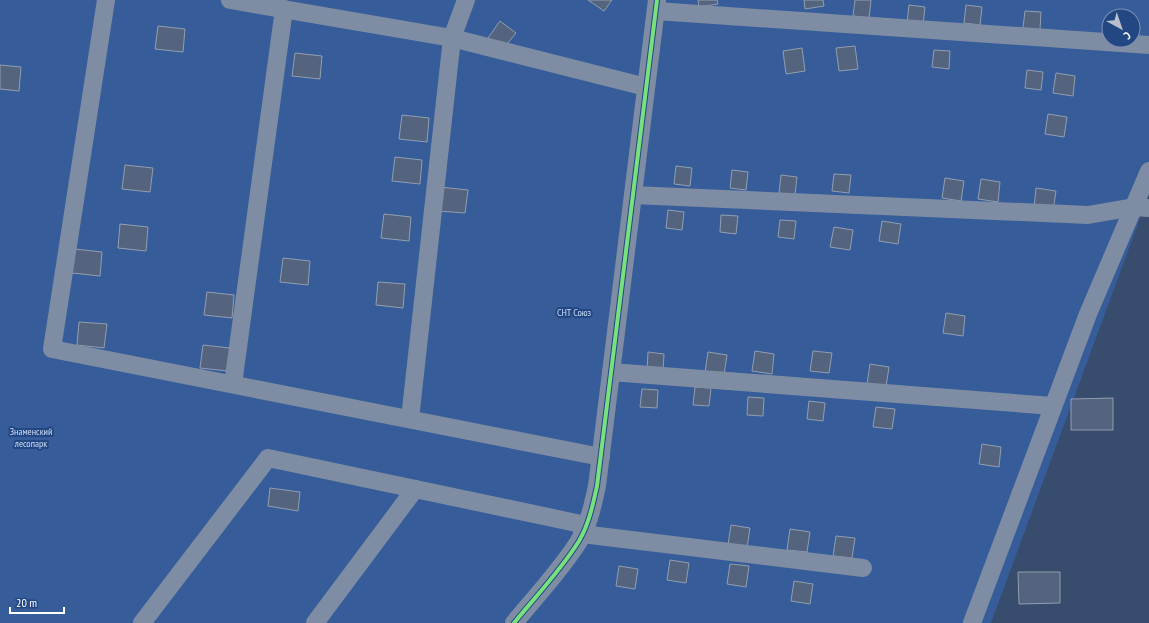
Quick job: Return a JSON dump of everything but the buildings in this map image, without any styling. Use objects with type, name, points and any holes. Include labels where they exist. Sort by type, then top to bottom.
[{"type":"street","points":[[106,0],[52,348],[601,457]]},
{"type":"street","points":[[230,0],[452,38],[646,87]]},
{"type":"street","points":[[410,419],[452,38],[466,0]]},
{"type":"street","points":[[514,623],[562,564],[579,540],[584,529],[597,486],[610,372],[657,5],[1149,45]]},
{"type":"street","points":[[233,384],[284,9]]},
{"type":"street","points":[[972,623],[1088,314],[1141,207],[1149,171]]},
{"type":"street","points":[[633,195],[1088,215],[1141,207]]},
{"type":"street","points":[[610,372],[1053,406]]},
{"type":"street","points":[[142,623],[268,458],[415,489],[584,529],[863,568]]},
{"type":"street","points":[[315,623],[415,489]]},
{"type":"green space","name":"СНТ Союз","points":[[0,0],[1149,0],[1149,194],[991,623],[0,623]]},
{"type":"cycle path","points":[[514,623],[572,552],[588,521],[594,500],[597,486],[657,0]]},
{"type":"park label","name":"Знаменский лесопарк","points":[[31,436]]}]
